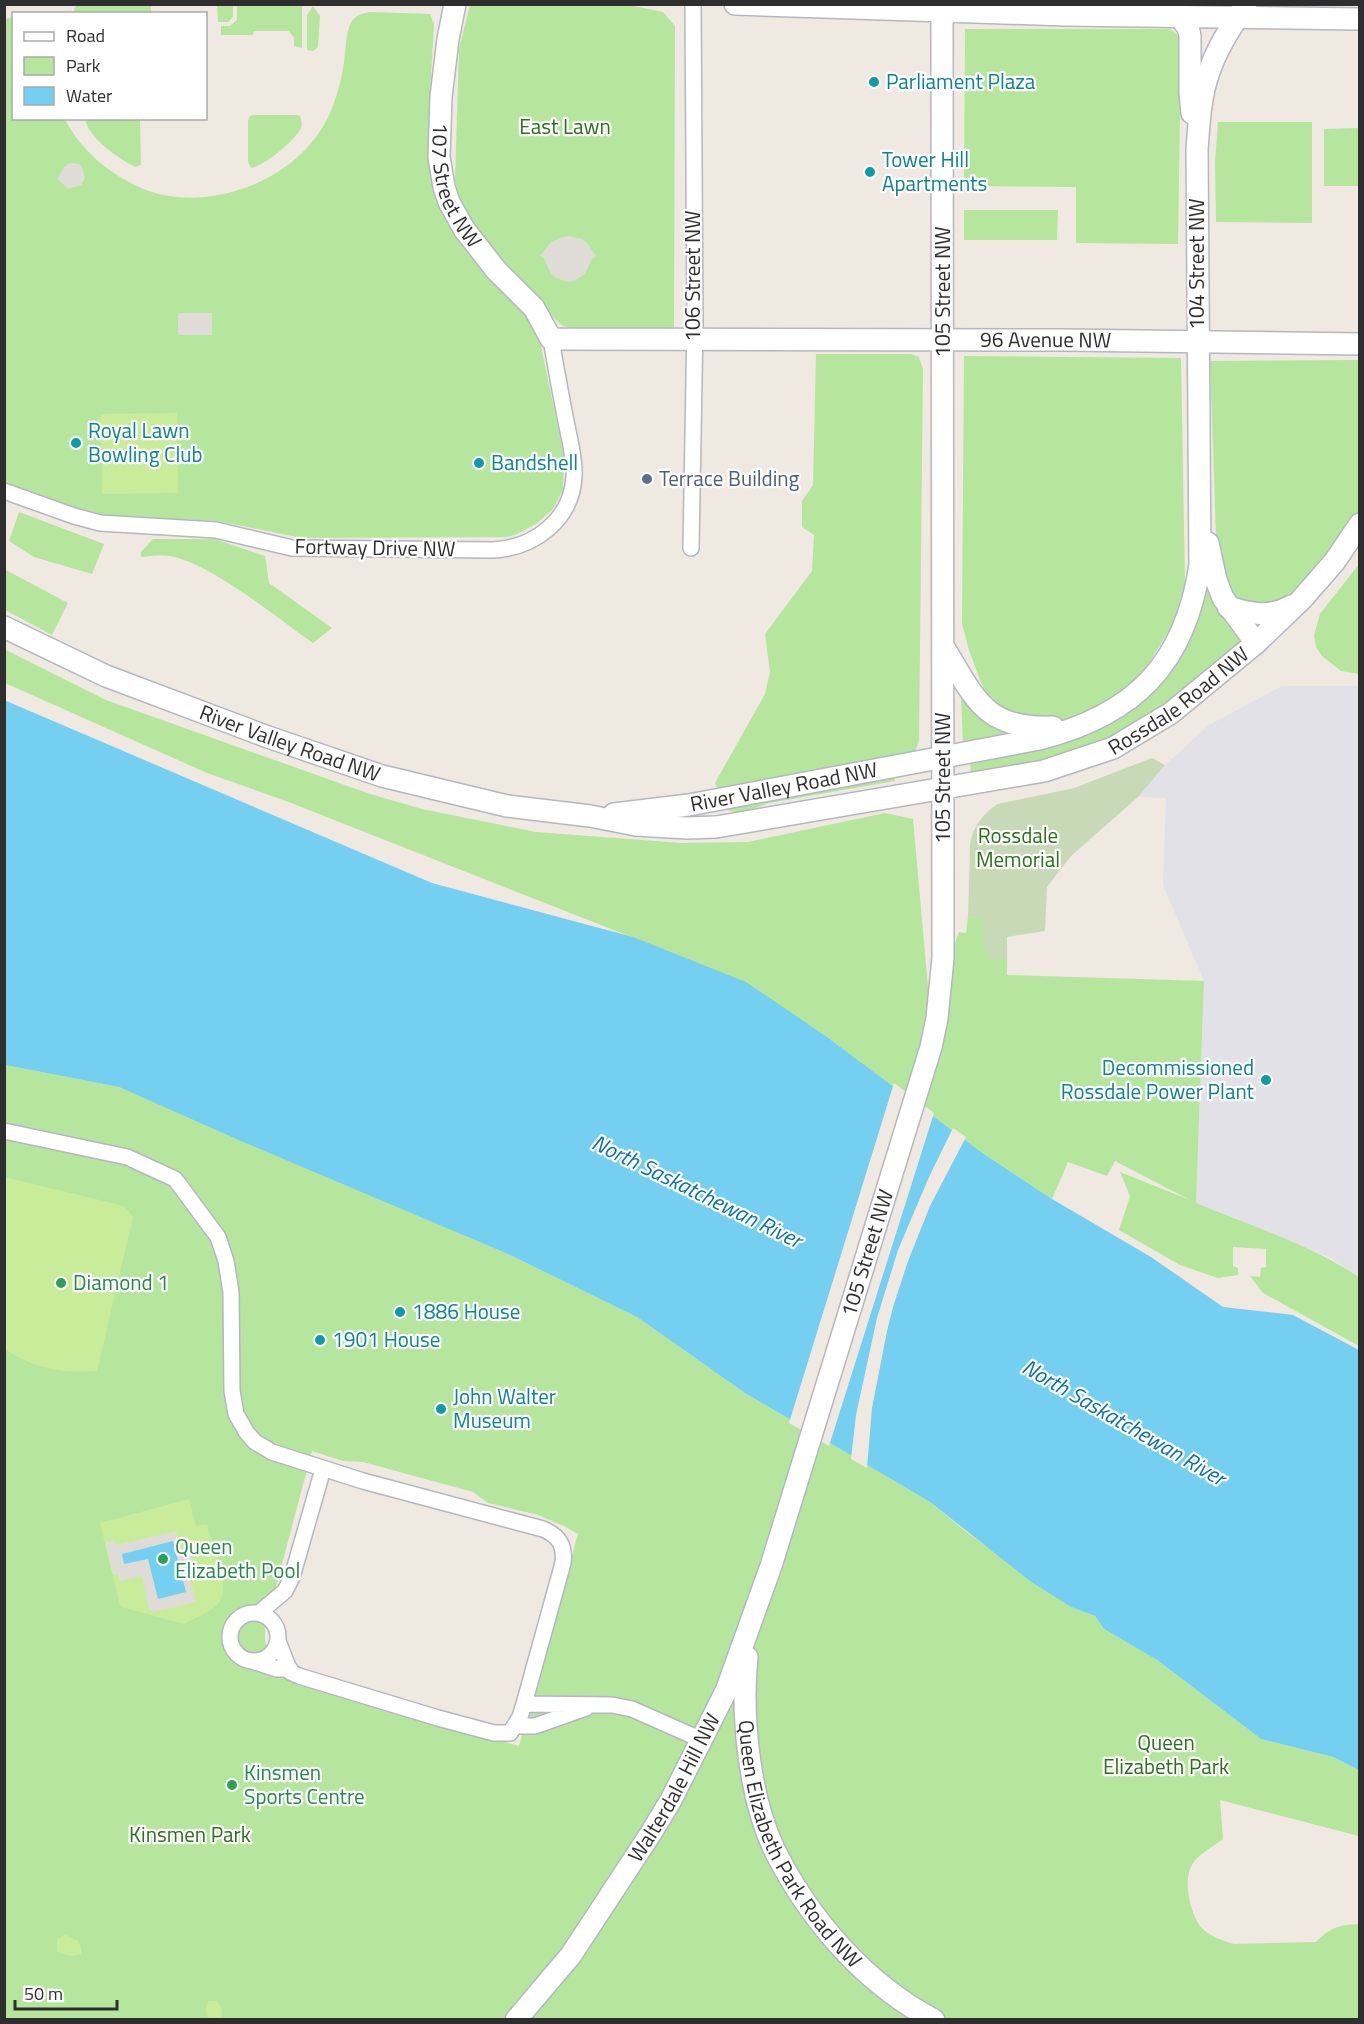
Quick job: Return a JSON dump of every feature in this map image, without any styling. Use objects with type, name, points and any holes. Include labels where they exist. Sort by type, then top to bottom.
[{"type":"main road","name":"107 Street NW","points":[[455,4],[441,97],[439,157],[444,187],[449,202],[464,229],[496,270],[534,308],[551,339]]},
{"type":"main road","points":[[735,4],[942,8],[1179,17],[1242,11],[1359,19]]},
{"type":"main road","name":"105 Street NW","points":[[782,1528],[931,1047],[937,1018],[943,958],[942,8]]},
{"type":"main road","name":"104 Street NW","points":[[1200,520],[1197,149],[1203,96],[1208,75],[1225,37],[1242,11]]},
{"type":"main road","points":[[1179,17],[1188,27],[1190,36],[1190,93],[1197,149]]},
{"type":"main road","name":"96 Avenue NW","points":[[551,339],[943,339],[1359,344]]},
{"type":"main road","points":[[1200,520],[1209,546],[1216,580],[1228,607],[1256,643]]},
{"type":"main road","name":"Rossdale Road NW","points":[[943,757],[1039,739],[1084,726],[1108,715],[1142,690],[1162,666],[1189,612],[1198,579],[1200,520]]},
{"type":"main road","name":"Rossdale Road NW","points":[[943,789],[1044,771],[1113,748],[1171,713],[1256,643],[1301,600],[1335,561],[1359,524]]},
{"type":"main road","points":[[1228,607],[1245,613],[1264,615],[1285,609],[1301,600]]},
{"type":"main road","name":"River Valley Road NW","points":[[4,627],[106,676],[268,737],[382,776],[507,806],[590,816],[636,825],[716,828],[943,789]]},
{"type":"main road","points":[[943,646],[970,693],[993,716],[1011,724],[1027,727],[1084,726]]},
{"type":"main road","name":"River Valley Road NW","points":[[590,816],[689,805],[943,757]]},
{"type":"main road","name":"Walterdale Hill NW","points":[[516,2019],[565,1963],[671,1800],[726,1691],[751,1626],[782,1528]]},
{"type":"main road","name":"Queen Elizabeth Park Road NW","points":[[751,1626],[745,1676],[745,1721],[757,1797],[774,1848],[815,1916],[833,1938],[892,1994],[934,2019]]},
{"type":"street","name":"106 Street NW","points":[[691,548],[694,340],[693,4]]},
{"type":"street","name":"Fortway Drive NW","points":[[4,491],[100,523],[216,530],[292,548],[493,550],[517,547],[548,530],[562,512],[572,490],[573,455],[551,339]]},
{"type":"street","points":[[4,1131],[120,1155],[139,1161],[175,1179],[218,1237],[226,1261],[231,1292],[232,1391],[236,1414],[255,1442],[272,1452],[323,1469],[532,1525],[556,1536],[563,1547],[563,1563],[524,1704],[510,1733],[494,1732],[438,1718],[290,1672],[278,1641],[277,1629],[273,1622],[259,1613]]},
{"type":"street","points":[[290,1669],[277,1669],[250,1661],[237,1654],[232,1648],[230,1633],[233,1626],[244,1615],[259,1613],[285,1591],[292,1577],[323,1469]]},
{"type":"street","points":[[250,1661],[266,1658],[272,1653],[278,1641]]},
{"type":"street","points":[[524,1704],[612,1705],[632,1709],[702,1740]]},
{"type":"street","points":[[515,1726],[542,1725],[595,1705]]},
{"type":"shaded area","points":[[70,163],[79,164],[82,167],[85,178],[81,185],[68,189],[58,179],[63,168]]},
{"type":"shaded area","points":[[569,236],[582,239],[596,256],[591,260],[585,274],[568,282],[551,274],[544,258],[540,256],[550,243]]},
{"type":"shaded area","points":[[178,313],[212,313],[212,335],[178,335]]},
{"type":"shaded area","points":[[1282,686],[1359,686],[1359,1277],[1331,1258],[1196,1203],[1204,981],[1163,885],[1166,798],[1138,797],[1165,765],[1209,725]]},
{"type":"shaded area","points":[[176,1531],[180,1548],[189,1546],[196,1577],[190,1579],[196,1602],[153,1612],[149,1609],[142,1576],[120,1581],[118,1574],[113,1575],[105,1543],[114,1540],[116,1545]],"holes":[[[148,1559],[186,1592],[158,1598]]]},
{"type":"green space","name":"East Lawn","points":[[623,4],[663,12],[675,26],[674,328],[573,329],[561,325],[498,258],[470,220],[460,200],[455,180],[459,49],[470,5]]},
{"type":"green space","points":[[80,5],[151,5],[151,12],[74,12],[75,7]]},
{"type":"green space","points":[[217,5],[233,5],[233,17],[228,22],[218,22]]},
{"type":"green space","points":[[237,5],[302,5],[302,48],[294,46],[294,38],[289,31],[254,31],[253,35],[221,35],[221,26],[230,26],[237,20]]},
{"type":"green space","points":[[313,6],[320,16],[318,47],[313,51],[307,50],[307,15]]},
{"type":"green space","points":[[369,12],[430,14],[434,24],[429,111],[430,166],[539,337],[564,456],[563,490],[552,510],[536,524],[507,537],[301,538],[218,521],[99,515],[42,500],[5,485],[5,19],[12,17],[12,120],[66,120],[87,151],[118,176],[141,188],[168,196],[196,198],[224,194],[252,185],[278,172],[301,154],[319,133],[332,108],[340,81],[347,34],[353,20]]},
{"type":"green space","points":[[965,29],[1169,29],[1176,33],[1181,42],[1178,244],[1076,243],[1076,187],[964,186]]},
{"type":"green space","points":[[252,115],[297,115],[300,116],[302,123],[300,130],[285,147],[263,163],[251,168],[248,162],[248,120]]},
{"type":"green space","points":[[85,120],[140,120],[141,165],[135,167],[120,158],[98,141]]},
{"type":"green space","points":[[1218,122],[1312,122],[1312,223],[1216,222],[1215,162]]},
{"type":"green space","points":[[1359,128],[1359,186],[1324,186],[1324,129]]},
{"type":"green space","points":[[964,210],[1058,210],[1057,240],[964,240]]},
{"type":"green space","points":[[816,354],[911,354],[919,357],[923,369],[919,741],[915,752],[717,788],[715,783],[765,694],[770,672],[765,634],[812,571],[814,535],[802,527],[802,501],[813,485]]},
{"type":"green space","points":[[964,356],[1181,358],[1185,582],[1174,622],[1149,663],[1130,685],[1103,705],[1080,716],[1053,722],[1030,721],[995,707],[986,694],[969,650],[962,624]]},
{"type":"green space","points":[[1359,360],[1359,512],[1327,559],[1291,596],[1260,608],[1230,596],[1217,565],[1210,361]]},
{"type":"green space","points":[[177,413],[178,493],[102,494],[101,414]]},
{"type":"green space","points":[[19,512],[104,544],[92,574],[34,557],[9,541]]},
{"type":"green space","points":[[153,539],[215,539],[265,556],[269,583],[332,628],[313,643],[243,593],[203,568],[169,556],[141,557],[141,552]]},
{"type":"green space","points":[[1359,564],[1359,674],[1341,671],[1322,656],[1316,647],[1314,635],[1320,614]]},
{"type":"green space","points":[[4,569],[68,603],[52,635],[5,610]]},
{"type":"green space","points":[[1209,588],[1242,641],[1168,706],[1116,736],[1057,758],[971,774],[970,762],[1076,738],[1113,721],[1146,698],[1173,668],[1183,651],[1192,633],[1206,589]]},
{"type":"green space","points":[[4,649],[106,700],[370,794],[422,809],[536,832],[681,843],[748,842],[885,813],[913,819],[928,987],[948,961],[959,932],[966,933],[968,917],[986,918],[990,959],[1007,959],[1007,975],[1204,981],[1196,1203],[1300,1245],[1359,1277],[1359,1346],[1263,1293],[1250,1276],[1260,1277],[1261,1268],[1266,1267],[1266,1249],[1233,1247],[1233,1266],[1238,1268],[1238,1275],[1218,1278],[1180,1265],[1119,1230],[1130,1196],[1120,1172],[1190,1200],[1115,1161],[1107,1176],[1068,1162],[1052,1199],[981,1152],[827,1037],[738,979],[286,801],[207,773],[5,683]]},
{"type":"green space","points":[[961,697],[964,697],[1005,731],[1005,735],[963,744]]},
{"type":"green space","name":"Rossdale Memorial","points":[[1152,758],[1165,765],[1138,797],[1071,856],[1047,887],[1045,931],[1007,937],[1007,959],[990,959],[982,939],[985,919],[968,917],[970,845],[973,833],[984,816],[998,804],[1074,788]]},
{"type":"green space","points":[[894,776],[895,781],[769,803],[745,812],[722,809]]},
{"type":"green space","points":[[5,1065],[119,1087],[508,1254],[637,1317],[745,1393],[930,1502],[969,1534],[1071,1607],[1095,1616],[1104,1629],[1157,1660],[1261,1739],[1333,1757],[1359,1770],[1359,1836],[1220,1800],[1223,1839],[1193,1863],[1188,1886],[1190,1904],[1203,1930],[1234,1944],[1316,1942],[1336,1928],[1359,1924],[1359,2019],[5,2019]],"holes":[[[312,1451],[343,1461],[363,1462],[473,1492],[488,1503],[538,1515],[578,1534],[519,1746],[297,1685],[271,1657],[265,1641],[265,1628]]]},
{"type":"green space","name":"Diamond 1","points":[[5,1177],[124,1206],[133,1217],[97,1371],[72,1372],[49,1368],[26,1361],[5,1349]]},
{"type":"green space","name":"Queen Elizabeth Pool","points":[[189,1499],[196,1526],[207,1524],[220,1565],[223,1588],[222,1597],[217,1605],[184,1624],[120,1605],[100,1523]]},
{"type":"green space","points":[[65,1935],[78,1941],[81,1954],[69,1956],[57,1951],[57,1939]]},
{"type":"green space","points":[[209,2001],[217,2001],[221,2007],[220,2019],[209,2019],[206,2010]]},
{"type":"water","name":"North Saskatchewan River","points":[[4,700],[432,883],[633,937],[746,982],[827,1037],[981,1152],[1052,1199],[1151,1257],[1223,1307],[1293,1315],[1359,1350],[1359,1770],[1333,1757],[1261,1739],[1157,1660],[1104,1629],[1095,1616],[1071,1607],[1030,1581],[930,1502],[745,1393],[637,1317],[508,1254],[119,1087],[5,1065]]},
{"type":"water","points":[[173,1541],[186,1592],[158,1599],[148,1559],[124,1564],[122,1554]]},
{"type":"pier","points":[[894,1083],[934,1113],[829,1446],[789,1423]]},
{"type":"pier","points":[[953,1128],[966,1137],[930,1206],[893,1307],[872,1408],[867,1468],[851,1459],[856,1415],[877,1318],[898,1250]]},
{"type":"place","name":"Parliament Plaza","points":[[874,82]]},
{"type":"place","name":"Tower Hill Apartments","points":[[870,172]]},
{"type":"place","name":"Royal Lawn Bowling Club","points":[[76,443]]},
{"type":"place","name":"Bandshell","points":[[479,463]]},
{"type":"place","name":"Terrace Building","points":[[647,479]]},
{"type":"place","name":"Decommissioned Rossdale Power Plant","points":[[1266,1080]]},
{"type":"place","name":"Diamond 1","points":[[61,1283]]},
{"type":"place","name":"1886 House","points":[[400,1312]]},
{"type":"place","name":"1901 House","points":[[320,1340]]},
{"type":"place","name":"John Walter Museum","points":[[441,1409]]},
{"type":"place","name":"Queen Elizabeth Pool","points":[[163,1559]]},
{"type":"place","name":"Kinsmen Sports Centre","points":[[232,1785]]},
{"type":"park label","name":"Queen Elizabeth Park","points":[[1166,1755]]},
{"type":"park label","name":"Kinsmen Park","points":[[190,1835]]}]
